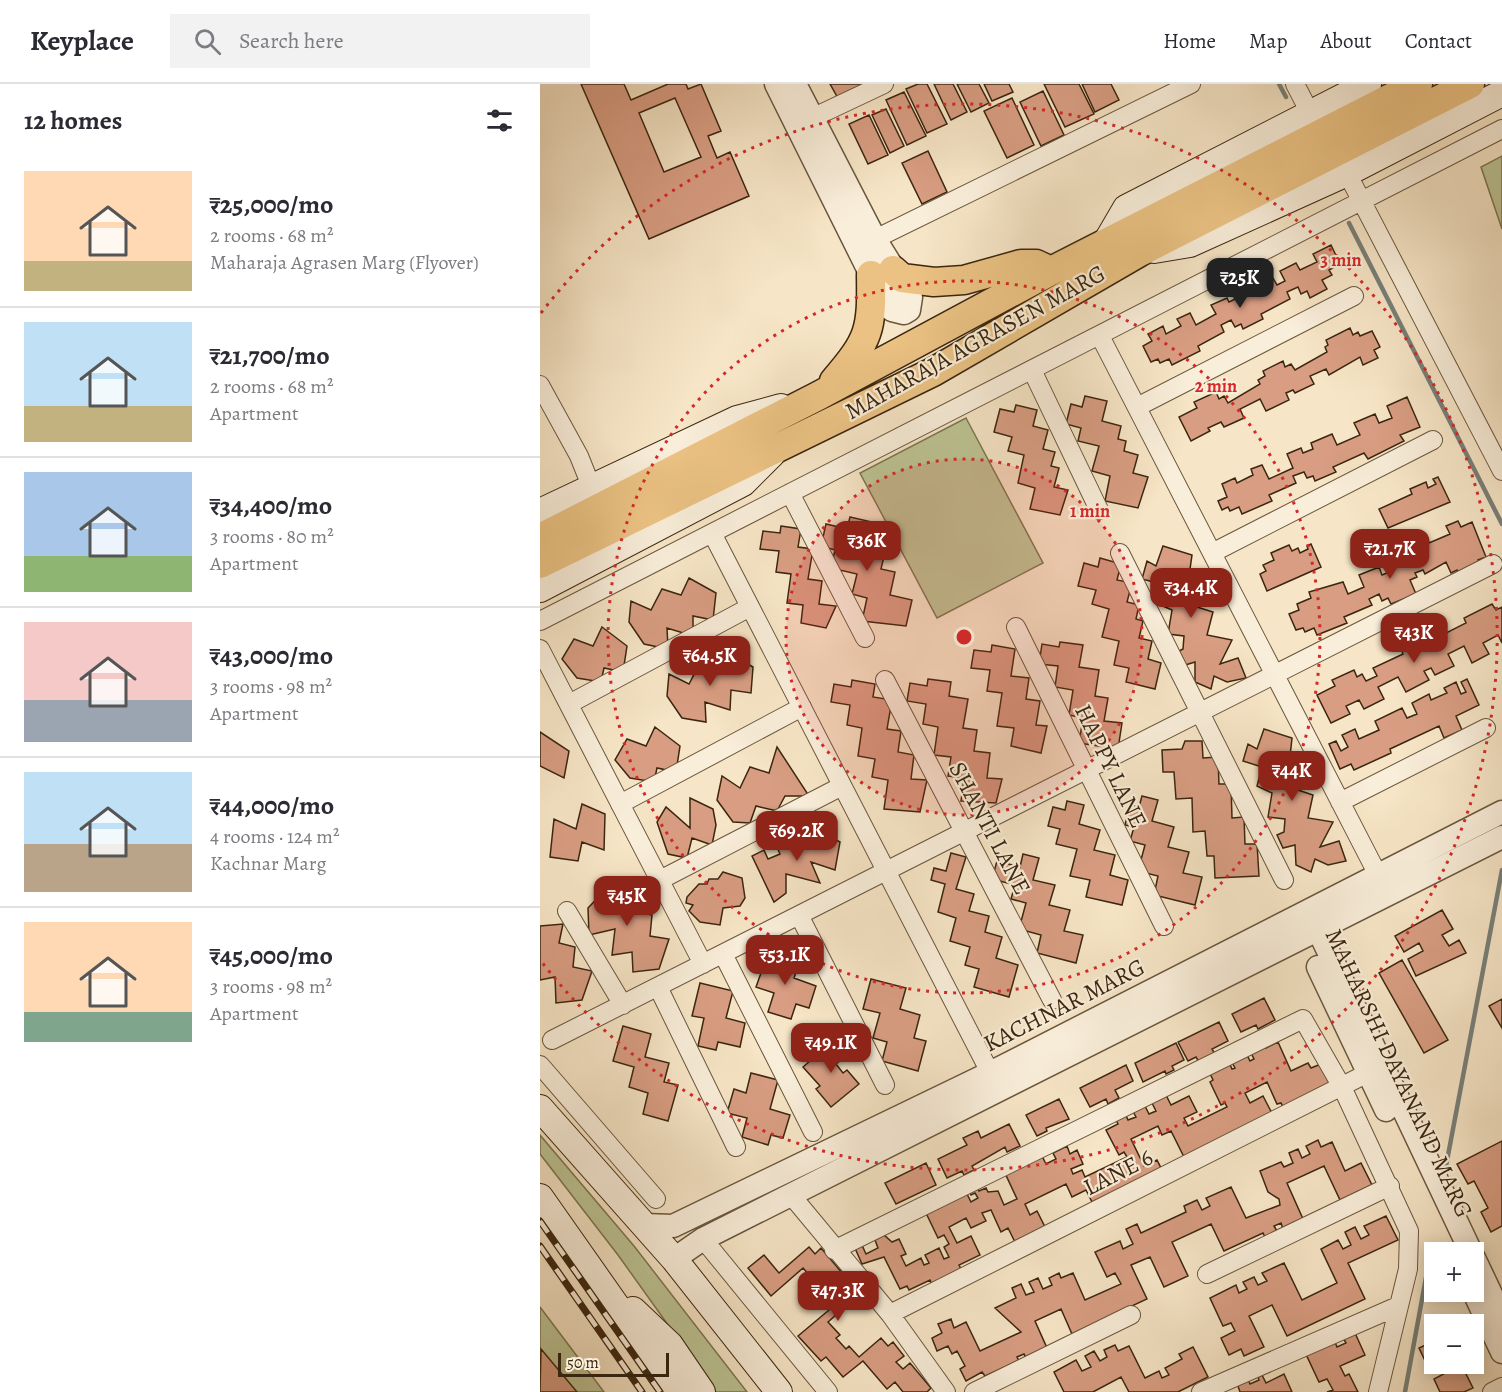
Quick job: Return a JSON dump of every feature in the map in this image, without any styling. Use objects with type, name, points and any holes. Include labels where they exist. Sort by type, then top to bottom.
[{"type":"main road","name":"MAHARAJA AGRASEN MARG","points":[[1105,244],[1126,208],[1368,84]]},
{"type":"main road","points":[[1220,198],[1418,84]]},
{"type":"main road","points":[[1220,198],[1470,84]]},
{"type":"main road","points":[[1140,252],[1190,244],[1347,173],[1502,93]]},
{"type":"main road","name":"MAHARAJA AGRASEN MARG","points":[[540,538],[822,394],[1105,244],[1220,198]]},
{"type":"main road","name":"MAHARAJA AGRASEN MARG","points":[[540,564],[933,372],[1140,252],[1220,198]]},
{"type":"main road","points":[[540,512],[737,419],[822,394],[849,364],[866,337],[882,273],[934,282],[964,280],[1021,264],[1036,264],[1051,271]]},
{"type":"main road","points":[[540,589],[742,483],[778,447]]},
{"type":"main road","points":[[540,1108],[674,1258],[772,1387]]},
{"type":"main road","points":[[540,1197],[610,1293],[677,1392]]},
{"type":"main road","points":[[610,1293],[650,1324],[670,1345],[702,1392]]},
{"type":"street","points":[[776,84],[882,273]]},
{"type":"street","points":[[795,84],[875,238],[882,273]]},
{"type":"street","points":[[812,118],[884,84]]},
{"type":"street","points":[[875,238],[1191,84]]},
{"type":"street","points":[[1295,84],[1310,113]]},
{"type":"street","points":[[540,621],[1502,129]]},
{"type":"street","points":[[1347,173],[1502,471]]},
{"type":"street","points":[[1137,407],[1354,296]]},
{"type":"street","points":[[1100,336],[1378,875]]},
{"type":"street","points":[[1032,370],[1099,510]]},
{"type":"street","points":[[540,385],[579,456],[591,486]]},
{"type":"street","points":[[1212,552],[1433,440]]},
{"type":"street","points":[[790,493],[865,638]]},
{"type":"street","points":[[712,533],[994,1082]]},
{"type":"street","points":[[1120,553],[1284,880]]},
{"type":"street","points":[[552,1040],[1493,564]]},
{"type":"street","points":[[569,704],[750,607]]},
{"type":"street","name":"HAPPY LANE","points":[[1016,627],[1164,926]]},
{"type":"street","points":[[540,649],[703,964]]},
{"type":"street","name":"SHANTI LANE","points":[[885,680],[1052,1000]]},
{"type":"street","points":[[620,804],[802,707]]},
{"type":"street","points":[[1340,801],[1486,728]]},
{"type":"street","points":[[660,880],[842,786]]},
{"type":"street","name":"KACHNAR MARG","points":[[1306,924],[1378,875],[1502,812]]},
{"type":"street","name":"KACHNAR MARG","points":[[674,1258],[704,1239],[791,1195],[994,1082],[1306,924],[1502,837]]},
{"type":"street","points":[[567,911],[622,1005]]},
{"type":"street","points":[[799,915],[885,1085]]},
{"type":"street","name":"MAHARSHI DAYANAND MARG","points":[[1306,924],[1368,1073],[1449,1242]]},
{"type":"street","name":"MAHARSHI DAYANAND MARG","points":[[1306,924],[1466,1242]]},
{"type":"street","points":[[723,954],[813,1132]]},
{"type":"street","points":[[658,987],[736,1147]]},
{"type":"street","points":[[834,1250],[1303,1019],[1342,1087],[1409,1231],[1410,1250],[1378,1392]]},
{"type":"street","points":[[540,1065],[656,1198]]},
{"type":"street","name":"LANE 6","points":[[890,1314],[1368,1073]]},
{"type":"street","name":"KACHNAR MARG","points":[[644,1225],[674,1226],[994,1082]]},
{"type":"street","points":[[1206,1274],[1390,1186]]},
{"type":"street","points":[[791,1195],[834,1250],[890,1314],[946,1392]]},
{"type":"street","points":[[704,1239],[828,1392]]},
{"type":"street","name":"MAHARSHI DAYANAND MARG","points":[[1484,1279],[1502,1317]]},
{"type":"street","points":[[1478,1302],[1502,1352]]},
{"type":"street","points":[[1201,1392],[1398,1306]]},
{"type":"street","points":[[974,1392],[1131,1315]]},
{"type":"street","points":[[1492,1392],[1502,1387]]},
{"type":"green space","points":[[1502,156],[1502,229],[1481,167]]},
{"type":"green space","points":[[966,418],[1043,563],[937,618],[860,473]]},
{"type":"green space","points":[[540,1135],[634,1246],[747,1392],[716,1392],[618,1255],[540,1154]]},
{"type":"green space","points":[[540,1307],[604,1392],[540,1392]]},
{"type":"building","points":[[581,84],[624,84],[631,100],[668,84],[686,84],[688,89],[701,84],[721,131],[708,136],[717,158],[730,152],[749,196],[649,239]],"holes":[[[675,98],[701,157],[664,172],[639,113]]]},
{"type":"building","points":[[830,84],[867,84],[839,100]]},
{"type":"building","points":[[918,84],[927,84],[947,124],[927,133],[906,89]]},
{"type":"building","points":[[934,84],[953,84],[967,112],[951,120]]},
{"type":"building","points":[[957,84],[979,84],[989,103],[971,112]]},
{"type":"building","points":[[984,84],[1009,84],[1013,92],[992,101]]},
{"type":"building","points":[[1044,84],[1079,84],[1094,114],[1065,127]]},
{"type":"building","points":[[1082,84],[1111,84],[1119,100],[1095,112]]},
{"type":"building","points":[[1043,91],[1064,135],[1041,146],[1020,102]]},
{"type":"building","points":[[904,92],[926,136],[907,145],[886,100]]},
{"type":"building","points":[[1012,98],[1034,145],[1007,158],[984,111]]},
{"type":"building","points":[[886,109],[904,146],[890,153],[872,115]]},
{"type":"building","points":[[869,115],[888,155],[868,164],[849,124]]},
{"type":"building","points":[[928,151],[947,192],[922,204],[902,163]]},
{"type":"building","points":[[1331,245],[1340,264],[1329,270],[1332,275],[1322,280],[1327,289],[1310,298],[1307,291],[1301,294],[1298,287],[1287,292],[1290,299],[1261,314],[1263,319],[1243,329],[1241,324],[1235,327],[1231,320],[1221,325],[1224,332],[1198,346],[1200,351],[1172,365],[1169,359],[1160,363],[1158,359],[1151,362],[1143,346],[1152,341],[1148,334],[1163,326],[1166,334],[1181,326],[1177,319],[1190,313],[1196,325],[1216,314],[1211,305],[1227,298],[1229,302],[1250,292],[1247,285],[1259,279],[1262,284],[1273,278],[1277,285],[1285,281],[1280,271],[1296,263],[1300,270],[1317,262],[1313,254]]},
{"type":"building","points":[[1350,328],[1353,335],[1358,332],[1360,336],[1372,331],[1380,347],[1374,350],[1378,358],[1363,365],[1360,357],[1329,375],[1326,369],[1310,376],[1314,384],[1295,393],[1293,390],[1286,393],[1289,400],[1266,411],[1260,399],[1240,409],[1244,418],[1224,427],[1221,422],[1208,428],[1210,431],[1191,441],[1179,417],[1197,408],[1194,402],[1216,392],[1219,399],[1224,396],[1228,403],[1260,384],[1258,380],[1265,376],[1263,371],[1283,361],[1285,367],[1291,364],[1295,370],[1327,352],[1326,340]]},
{"type":"building","points":[[1085,396],[1107,401],[1102,421],[1121,426],[1118,439],[1126,441],[1124,451],[1138,455],[1133,473],[1148,477],[1138,508],[1105,501],[1110,476],[1092,471],[1099,446],[1078,441],[1081,428],[1066,424],[1071,404],[1082,407]]},
{"type":"building","points":[[1407,397],[1420,427],[1400,435],[1404,441],[1368,459],[1364,453],[1333,467],[1336,472],[1315,481],[1313,476],[1307,478],[1304,472],[1293,476],[1296,483],[1269,495],[1272,501],[1242,514],[1239,507],[1230,511],[1228,507],[1222,510],[1218,501],[1227,497],[1222,484],[1235,478],[1237,483],[1253,475],[1251,469],[1262,465],[1269,479],[1293,468],[1287,454],[1301,448],[1303,453],[1313,449],[1311,443],[1332,434],[1337,445],[1360,435],[1354,423],[1375,414],[1379,423],[1392,418],[1387,406]]},
{"type":"building","points":[[1016,405],[1037,410],[1033,426],[1048,430],[1043,449],[1055,452],[1051,466],[1059,468],[1054,487],[1068,490],[1060,515],[1030,509],[1035,488],[1018,483],[1024,455],[1008,451],[1012,437],[994,432],[1000,409],[1014,412]]},
{"type":"building","points":[[1438,477],[1450,502],[1388,528],[1379,509],[1412,494],[1410,489],[1426,482],[1428,488],[1436,484],[1433,479]]},
{"type":"building","points":[[850,517],[872,522],[868,544],[886,548],[881,569],[895,572],[890,595],[912,600],[906,626],[862,621],[867,598],[852,594],[857,574],[831,568],[835,550],[821,546],[826,524],[847,529]]},
{"type":"building","points":[[1458,521],[1461,527],[1472,522],[1486,557],[1478,560],[1481,567],[1459,576],[1457,570],[1451,573],[1446,562],[1425,574],[1423,570],[1415,573],[1417,577],[1410,580],[1416,594],[1391,604],[1388,598],[1382,601],[1379,594],[1369,599],[1372,605],[1344,617],[1347,623],[1317,635],[1314,628],[1305,632],[1303,628],[1296,630],[1289,614],[1299,610],[1297,604],[1311,598],[1309,592],[1343,582],[1348,594],[1364,587],[1359,575],[1379,567],[1382,575],[1389,572],[1385,562],[1409,552],[1412,558],[1421,554],[1416,543],[1428,538],[1429,543],[1450,534],[1446,526]]},
{"type":"building","points":[[781,526],[801,529],[798,547],[813,549],[808,579],[822,581],[819,604],[836,606],[826,628],[801,623],[803,605],[787,603],[791,574],[776,572],[779,551],[760,549],[763,531],[780,533]]},
{"type":"building","points":[[1311,544],[1321,567],[1267,591],[1260,574],[1266,571],[1263,565],[1274,560],[1271,553],[1289,545],[1292,551],[1298,548],[1300,553],[1308,549],[1307,546]]},
{"type":"building","points":[[1163,546],[1192,555],[1188,583],[1206,588],[1197,607],[1213,612],[1207,635],[1232,640],[1220,664],[1238,658],[1246,678],[1227,682],[1214,676],[1211,689],[1195,682],[1195,662],[1182,666],[1177,652],[1183,649],[1184,636],[1168,634],[1172,610],[1156,603],[1161,584],[1142,579],[1147,561],[1156,566]]},
{"type":"building","points":[[1100,558],[1121,564],[1117,580],[1132,583],[1127,602],[1139,605],[1136,619],[1143,621],[1139,638],[1152,641],[1148,659],[1161,663],[1155,689],[1126,682],[1129,668],[1114,665],[1119,641],[1102,637],[1109,609],[1092,604],[1096,590],[1078,586],[1084,563],[1098,567]]},
{"type":"building","points":[[689,578],[716,593],[713,620],[693,616],[693,636],[667,628],[668,649],[644,644],[629,622],[631,601],[651,610],[662,589],[681,595]]},
{"type":"building","points":[[1492,604],[1496,610],[1502,607],[1502,643],[1498,635],[1483,643],[1489,654],[1472,663],[1464,646],[1448,654],[1454,666],[1435,675],[1431,668],[1424,671],[1429,680],[1406,692],[1398,677],[1378,687],[1384,699],[1364,709],[1359,700],[1346,706],[1350,714],[1331,723],[1317,695],[1335,686],[1332,680],[1354,670],[1357,677],[1362,674],[1366,681],[1377,676],[1373,668],[1403,654],[1401,649],[1421,639],[1423,644],[1429,642],[1433,648],[1443,643],[1440,636],[1466,623],[1464,618]]},
{"type":"building","points":[[602,627],[627,646],[623,672],[604,668],[601,682],[577,678],[562,659],[574,639],[593,646]]},
{"type":"building","points":[[1060,642],[1083,645],[1079,667],[1099,670],[1095,696],[1108,698],[1104,721],[1122,723],[1118,749],[1079,743],[1083,718],[1069,715],[1073,690],[1055,687],[1058,666],[1039,664],[1042,644],[1059,647]]},
{"type":"building","points":[[992,645],[1015,649],[1011,676],[1029,678],[1026,699],[1040,701],[1036,725],[1047,726],[1041,753],[1011,746],[1014,728],[997,726],[1002,693],[987,691],[990,670],[971,668],[974,650],[991,652]]},
{"type":"building","points":[[726,651],[753,667],[751,693],[731,690],[730,710],[705,702],[706,722],[682,718],[667,696],[669,674],[689,684],[700,663],[719,669]]},
{"type":"building","points":[[928,679],[951,682],[949,696],[968,699],[963,728],[977,730],[974,751],[990,753],[987,778],[1002,779],[996,803],[961,801],[964,778],[948,776],[951,757],[934,755],[938,727],[923,724],[926,704],[907,701],[910,683],[927,686]]},
{"type":"building","points":[[1467,679],[1479,705],[1456,716],[1462,730],[1444,738],[1439,726],[1390,749],[1391,753],[1354,770],[1351,764],[1340,769],[1329,744],[1336,741],[1341,751],[1348,747],[1342,735],[1355,729],[1359,739],[1379,730],[1375,721],[1402,708],[1407,718],[1417,714],[1412,703],[1429,694],[1431,700],[1447,693],[1444,688],[1456,682],[1461,694],[1466,692],[1461,682]]},
{"type":"building","points":[[852,680],[875,684],[873,697],[892,700],[887,729],[901,731],[898,752],[914,755],[911,779],[927,780],[920,812],[884,809],[888,780],[872,777],[875,759],[858,756],[862,728],[847,725],[850,705],[831,702],[834,684],[851,687]]},
{"type":"building","points":[[655,727],[680,746],[676,772],[657,768],[654,782],[630,778],[615,760],[627,739],[646,746]]},
{"type":"building","points":[[1264,729],[1292,738],[1289,766],[1307,771],[1298,790],[1313,795],[1308,818],[1333,822],[1320,847],[1339,841],[1346,861],[1328,865],[1315,859],[1311,872],[1296,865],[1295,845],[1283,848],[1277,835],[1284,832],[1285,819],[1268,817],[1272,793],[1257,786],[1262,767],[1243,761],[1248,744],[1257,749]]},
{"type":"building","points":[[540,732],[569,751],[564,778],[540,766]]},
{"type":"building","points":[[1185,741],[1202,741],[1203,758],[1218,757],[1219,784],[1231,784],[1232,818],[1244,817],[1245,844],[1257,844],[1259,876],[1215,878],[1214,856],[1207,856],[1205,831],[1193,832],[1192,798],[1176,799],[1174,772],[1163,772],[1162,750],[1182,749]]},
{"type":"building","points":[[777,747],[809,796],[785,796],[777,811],[756,806],[750,823],[733,822],[717,800],[722,776],[740,788],[750,767],[769,773]]},
{"type":"building","points":[[1142,796],[1158,800],[1152,821],[1174,827],[1168,847],[1189,852],[1183,873],[1202,877],[1195,905],[1154,895],[1158,876],[1138,871],[1145,845],[1130,841],[1134,827],[1125,825],[1130,804],[1139,807]]},
{"type":"building","points":[[690,798],[713,809],[716,825],[712,845],[692,838],[687,858],[668,854],[657,822],[666,807],[690,828]]},
{"type":"building","points":[[1067,801],[1084,805],[1079,824],[1100,830],[1094,850],[1115,855],[1110,875],[1128,880],[1122,905],[1086,897],[1090,880],[1070,876],[1077,849],[1056,844],[1060,829],[1048,826],[1053,807],[1065,810]]},
{"type":"building","points":[[582,804],[605,814],[604,850],[582,842],[578,861],[550,857],[554,819],[576,829]]},
{"type":"building","points":[[810,827],[840,842],[835,870],[811,862],[820,883],[786,874],[786,893],[774,902],[752,856],[764,850],[768,859],[780,854],[776,845],[792,837],[799,850],[811,844]]},
{"type":"building","points":[[951,853],[966,857],[956,889],[974,894],[969,911],[989,916],[985,932],[1002,937],[996,958],[1018,965],[1009,997],[974,987],[979,969],[965,965],[970,947],[950,941],[956,918],[938,912],[945,884],[931,880],[934,868],[946,871]]},
{"type":"building","points":[[1023,854],[1039,858],[1033,880],[1055,885],[1049,905],[1070,910],[1064,931],[1083,935],[1076,963],[1037,953],[1041,935],[1019,929],[1026,903],[1011,899],[1015,885],[992,879],[997,861],[1020,867]]},
{"type":"building","points":[[723,872],[742,878],[745,898],[740,906],[723,908],[720,925],[700,922],[689,911],[693,905],[686,903],[687,897],[699,884],[707,884],[709,879],[718,879]]},
{"type":"building","points":[[642,886],[636,911],[652,915],[650,936],[669,939],[659,969],[633,972],[632,952],[612,955],[615,929],[589,935],[588,908],[606,889]]},
{"type":"building","points":[[1442,910],[1453,929],[1442,935],[1449,946],[1459,940],[1466,953],[1416,976],[1408,959],[1423,951],[1419,943],[1404,952],[1395,936]]},
{"type":"building","points":[[563,924],[559,943],[575,947],[573,967],[592,971],[582,1000],[556,1003],[555,977],[540,980],[540,926]]},
{"type":"building","points":[[780,955],[800,961],[794,978],[816,986],[809,1008],[796,1004],[791,1019],[768,1012],[774,993],[756,987],[767,956],[778,960]]},
{"type":"building","points":[[1402,960],[1448,1040],[1424,1053],[1379,973]]},
{"type":"building","points":[[871,979],[906,988],[900,1009],[920,1015],[914,1038],[926,1041],[918,1071],[882,1061],[887,1042],[873,1038],[880,1013],[863,1009]]},
{"type":"building","points":[[700,983],[733,991],[726,1018],[745,1023],[740,1047],[718,1042],[716,1050],[698,1046],[704,1018],[692,1016]]},
{"type":"building","points":[[1264,998],[1275,1020],[1258,1029],[1256,1025],[1241,1032],[1232,1014]]},
{"type":"building","points":[[1502,999],[1502,1028],[1489,1006]]},
{"type":"building","points":[[1219,1022],[1228,1041],[1212,1049],[1215,1054],[1199,1062],[1196,1057],[1188,1061],[1178,1042]]},
{"type":"building","points":[[623,1026],[651,1034],[645,1057],[669,1063],[664,1082],[678,1085],[668,1121],[643,1114],[648,1093],[629,1087],[634,1067],[613,1061]]},
{"type":"building","points":[[834,1040],[847,1055],[836,1064],[843,1073],[847,1070],[859,1084],[831,1107],[816,1089],[820,1086],[803,1067]]},
{"type":"building","points":[[1278,1042],[1291,1071],[1308,1063],[1311,1068],[1321,1064],[1333,1089],[1285,1112],[1281,1103],[1277,1104],[1267,1082],[1245,1093],[1250,1103],[1263,1096],[1275,1119],[1186,1161],[1171,1131],[1162,1135],[1158,1126],[1131,1139],[1144,1166],[1157,1160],[1162,1170],[1092,1202],[1086,1190],[1072,1197],[1066,1184],[1025,1204],[1030,1215],[1037,1211],[1045,1227],[1015,1242],[1008,1228],[1001,1232],[991,1210],[982,1213],[986,1221],[971,1228],[966,1218],[949,1227],[957,1243],[971,1236],[980,1255],[959,1265],[962,1271],[932,1285],[930,1280],[909,1290],[907,1286],[900,1289],[884,1257],[862,1264],[854,1246],[861,1243],[866,1254],[878,1248],[875,1240],[884,1235],[892,1242],[899,1239],[906,1254],[901,1256],[906,1266],[921,1258],[924,1265],[929,1263],[925,1255],[939,1248],[944,1259],[949,1257],[944,1247],[949,1244],[944,1235],[938,1238],[926,1213],[965,1190],[971,1202],[978,1198],[975,1193],[971,1195],[968,1188],[976,1184],[979,1191],[986,1188],[988,1192],[998,1191],[1004,1205],[1017,1199],[1004,1171],[1041,1154],[1046,1164],[1056,1159],[1053,1153],[1067,1146],[1070,1154],[1077,1150],[1083,1164],[1071,1169],[1073,1174],[1082,1170],[1085,1177],[1127,1157],[1124,1152],[1119,1155],[1106,1130],[1118,1124],[1115,1118],[1125,1113],[1128,1120],[1136,1117],[1131,1108],[1143,1102],[1149,1114],[1156,1111],[1149,1097],[1166,1095],[1171,1105],[1189,1096],[1197,1112],[1184,1118],[1188,1126],[1227,1107],[1225,1103],[1221,1105],[1210,1082],[1213,1080],[1208,1069],[1228,1060],[1232,1069],[1235,1068],[1230,1059],[1245,1051],[1250,1061],[1254,1059],[1250,1051],[1264,1044],[1266,1048]]},
{"type":"building","points":[[1176,1043],[1184,1060],[1172,1066],[1174,1070],[1166,1074],[1165,1071],[1143,1082],[1135,1063]]},
{"type":"building","points":[[1126,1065],[1133,1081],[1115,1090],[1119,1098],[1108,1104],[1106,1099],[1090,1107],[1080,1088]]},
{"type":"building","points":[[751,1073],[778,1080],[770,1109],[790,1115],[783,1138],[771,1135],[768,1145],[742,1137],[747,1118],[727,1113],[734,1089],[746,1093]]},
{"type":"building","points":[[1059,1099],[1069,1119],[1046,1128],[1047,1131],[1037,1136],[1026,1115]]},
{"type":"building","points":[[1009,1124],[1020,1146],[1007,1152],[1005,1147],[972,1166],[974,1170],[964,1175],[962,1171],[947,1178],[938,1159],[967,1145],[963,1138],[978,1131],[981,1138]]},
{"type":"building","points":[[1318,1140],[1321,1147],[1332,1142],[1345,1171],[1361,1163],[1372,1185],[1340,1200],[1324,1166],[1287,1183],[1303,1219],[1283,1229],[1281,1223],[1274,1226],[1277,1231],[1265,1237],[1263,1233],[1224,1251],[1211,1224],[1172,1242],[1188,1276],[1164,1287],[1150,1257],[1131,1265],[1147,1299],[1072,1334],[1061,1309],[1035,1321],[1047,1348],[1026,1358],[1024,1354],[1017,1357],[1019,1361],[985,1376],[982,1372],[966,1381],[960,1369],[965,1366],[957,1351],[952,1354],[948,1346],[937,1351],[932,1338],[942,1333],[938,1324],[951,1319],[954,1328],[966,1322],[980,1351],[1021,1332],[995,1308],[1016,1298],[1012,1288],[1021,1284],[1026,1295],[1034,1292],[1029,1282],[1038,1278],[1043,1289],[1052,1285],[1049,1278],[1059,1273],[1061,1278],[1073,1273],[1085,1300],[1121,1284],[1115,1273],[1107,1277],[1095,1252],[1120,1241],[1123,1249],[1133,1244],[1126,1229],[1137,1224],[1141,1233],[1186,1212],[1184,1206],[1197,1200],[1202,1210],[1210,1206],[1206,1198],[1231,1187],[1246,1218],[1280,1205],[1279,1199],[1268,1192],[1260,1171],[1281,1162],[1284,1167],[1293,1163],[1289,1153],[1298,1149],[1302,1158],[1310,1154],[1306,1146]]},
{"type":"building","points":[[1502,1141],[1502,1226],[1491,1232],[1481,1212],[1488,1208],[1474,1181],[1468,1184],[1457,1164]]},
{"type":"building","points":[[926,1163],[936,1185],[896,1204],[885,1183]]},
{"type":"building","points":[[1386,1216],[1398,1240],[1348,1263],[1365,1299],[1287,1336],[1272,1305],[1249,1316],[1264,1347],[1244,1356],[1241,1349],[1229,1355],[1221,1338],[1235,1331],[1231,1323],[1223,1326],[1210,1298],[1236,1285],[1239,1293],[1247,1289],[1243,1282],[1254,1277],[1258,1285],[1267,1281],[1262,1273],[1284,1263],[1302,1300],[1337,1283],[1321,1249],[1338,1240],[1343,1249],[1351,1245],[1345,1232],[1355,1227],[1361,1239],[1369,1235],[1364,1226]]},
{"type":"building","points":[[809,1247],[815,1254],[821,1248],[843,1274],[835,1280],[842,1288],[849,1282],[860,1294],[828,1322],[840,1335],[836,1338],[846,1349],[849,1346],[859,1357],[881,1338],[888,1346],[893,1342],[904,1356],[896,1362],[903,1369],[910,1363],[931,1388],[927,1392],[903,1392],[895,1382],[887,1389],[863,1361],[843,1377],[826,1357],[821,1361],[798,1336],[829,1310],[811,1289],[817,1284],[803,1268],[771,1296],[748,1268],[764,1255],[779,1273]]},
{"type":"building","points":[[1355,1333],[1365,1355],[1340,1366],[1345,1376],[1349,1374],[1358,1392],[1327,1392],[1333,1390],[1327,1379],[1319,1382],[1304,1350],[1333,1337],[1337,1347],[1346,1343],[1343,1338]]},
{"type":"building","points":[[1115,1345],[1118,1351],[1129,1346],[1145,1378],[1159,1371],[1162,1378],[1169,1375],[1165,1368],[1182,1359],[1179,1354],[1193,1347],[1208,1377],[1178,1392],[1129,1392],[1121,1377],[1093,1392],[1064,1392],[1054,1372],[1076,1360],[1082,1371],[1091,1367],[1085,1356],[1094,1351],[1100,1361],[1107,1357],[1104,1350]]},
{"type":"building","points":[[1424,1346],[1424,1358],[1419,1348]]},
{"type":"building","points":[[541,1349],[577,1392],[540,1392]]},
{"type":"building","points":[[1284,1374],[1292,1392],[1240,1392],[1237,1383],[1248,1379],[1250,1384],[1259,1380],[1258,1377],[1262,1375],[1266,1383]]},
{"type":"building","points":[[1443,1374],[1466,1374],[1473,1388],[1464,1392],[1440,1392],[1434,1379]]},
{"type":"waterway","points":[[1279,84],[1286,97]]},
{"type":"waterway","points":[[1349,223],[1502,524]]},
{"type":"waterway","points":[[1446,1166],[1502,870]]},
{"type":"waterway","points":[[1405,1392],[1424,1289]]},
{"type":"railway","points":[[540,1221],[660,1392]]},
{"type":"railway","points":[[540,1246],[642,1392]]}]
